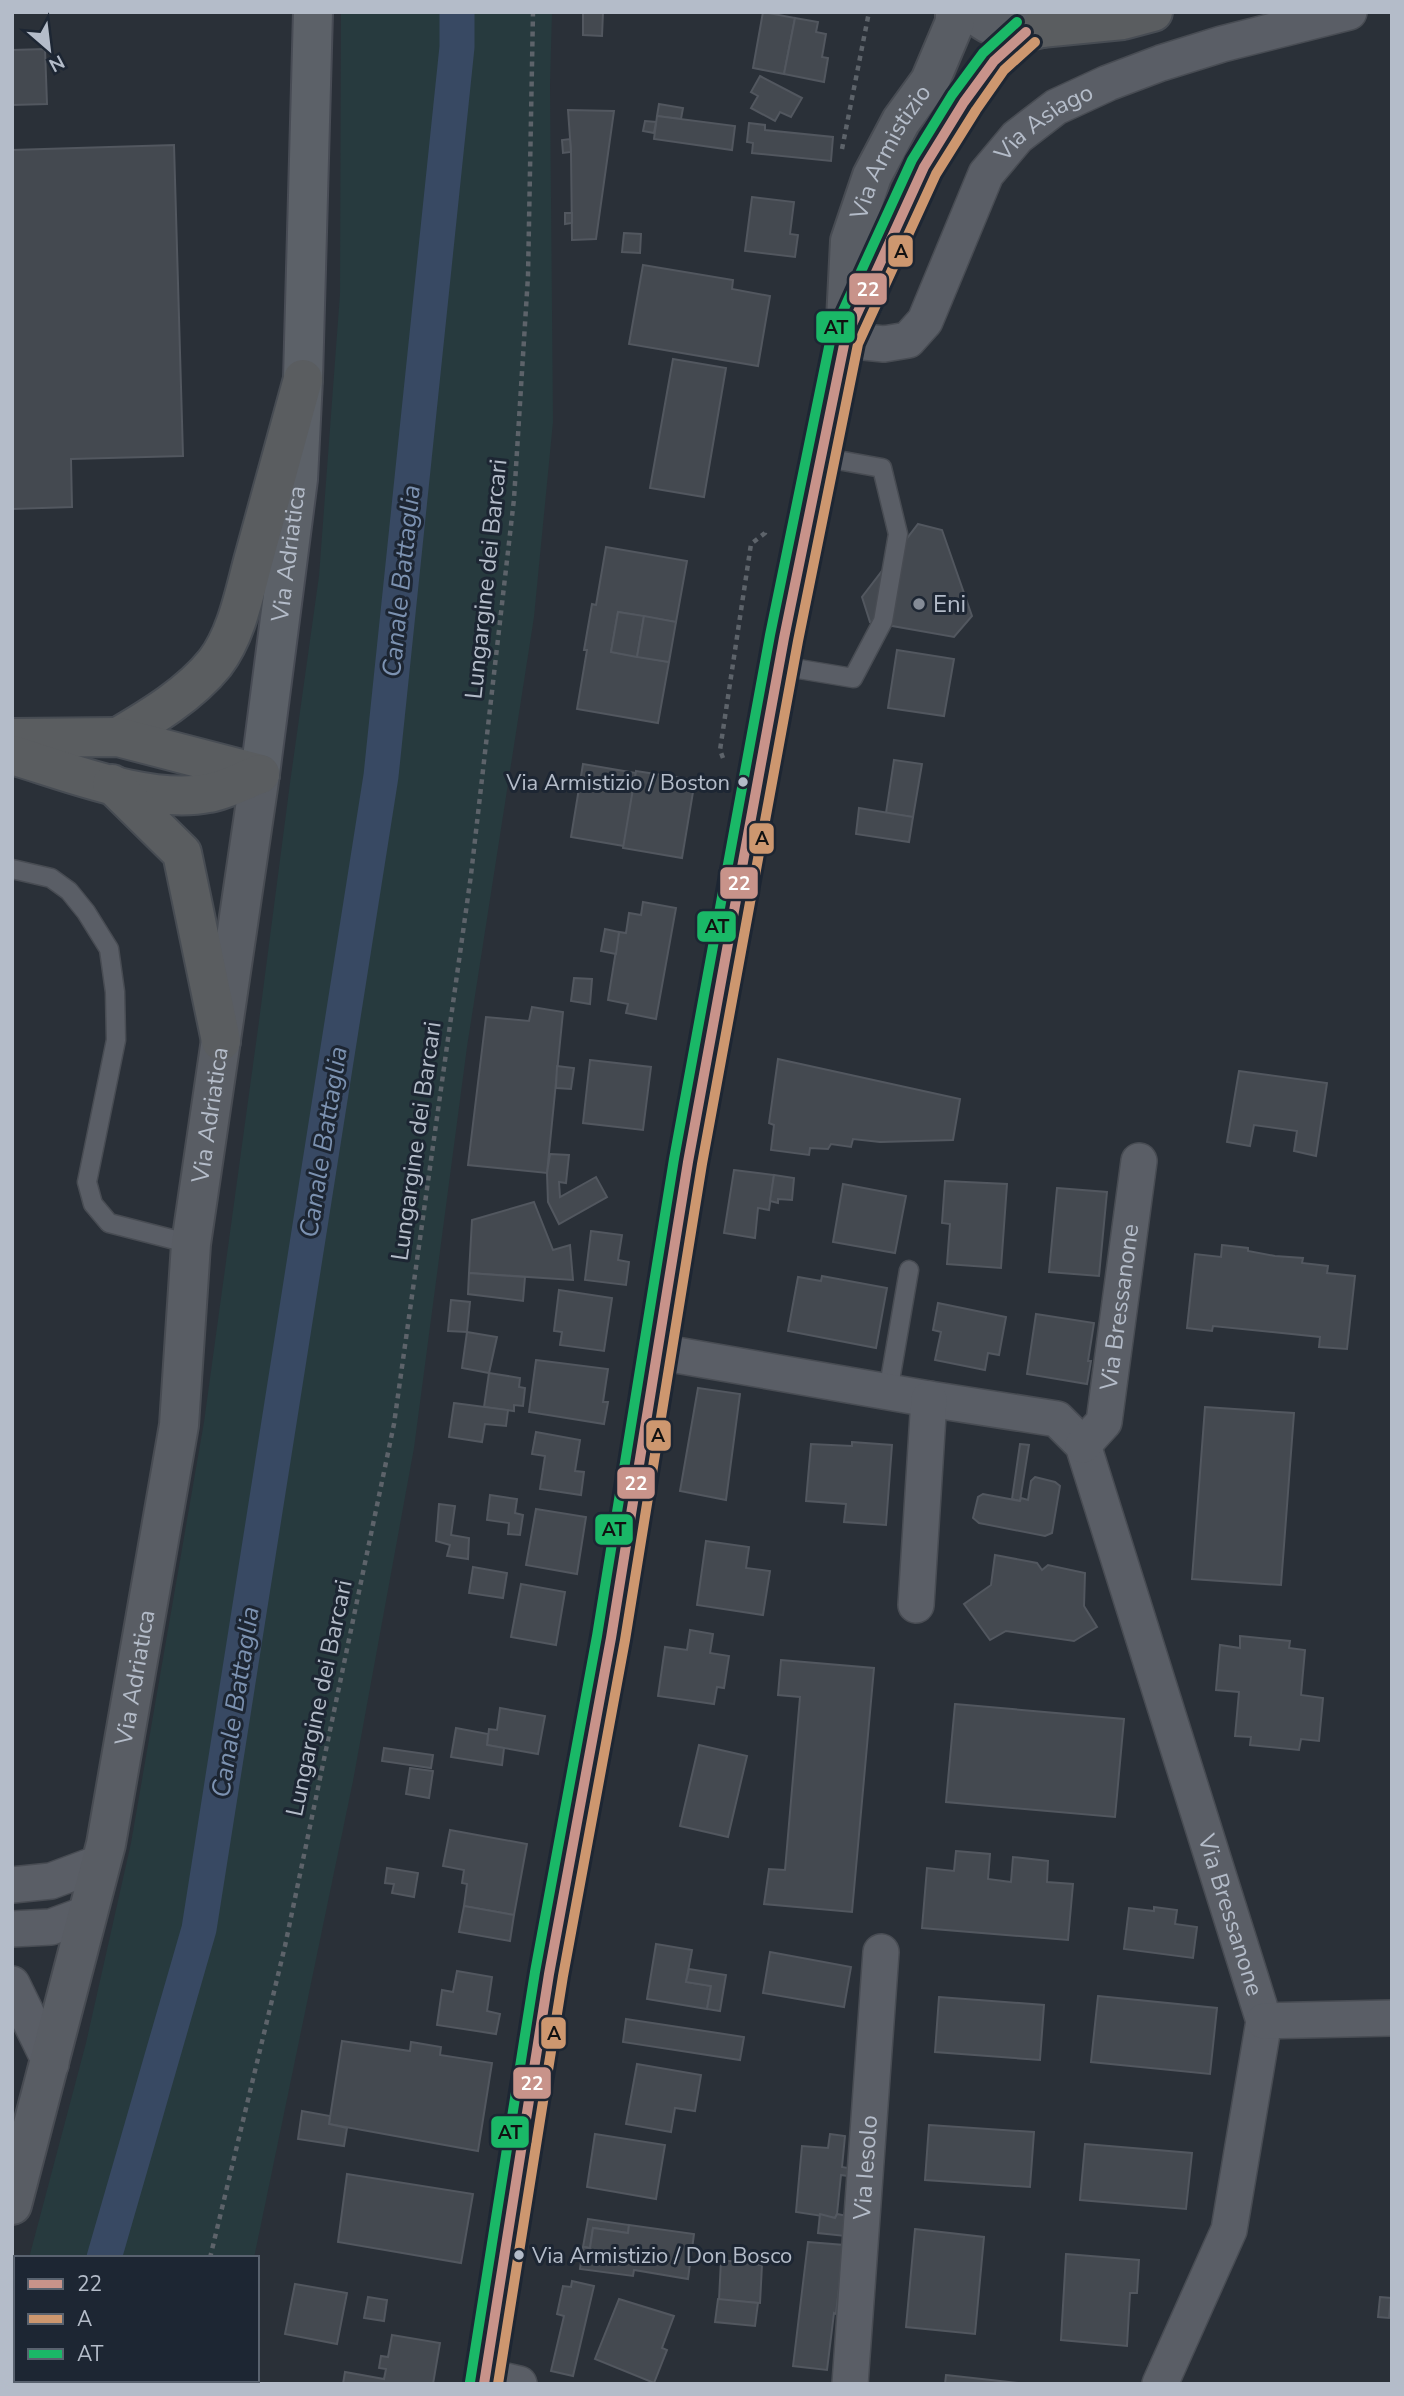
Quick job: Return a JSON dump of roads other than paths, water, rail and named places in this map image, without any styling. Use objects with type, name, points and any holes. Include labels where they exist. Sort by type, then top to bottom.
[{"type":"highway","points":[[1045,24],[1123,20],[1153,12]]},
{"type":"highway","points":[[118,737],[175,700],[214,664],[224,649],[241,604],[303,379]]},
{"type":"highway","points":[[12,738],[118,737],[260,774]]},
{"type":"highway","points":[[12,755],[112,784],[169,796],[210,793],[260,774]]},
{"type":"highway","points":[[112,784],[182,853],[221,1041]]},
{"type":"main road","name":"Via Adriatica","points":[[260,774],[298,479],[313,12]]},
{"type":"street","name":"Via Armistizio","points":[[496,2381],[549,1974],[611,1638],[688,1162],[787,625],[845,340],[850,241],[872,176],[901,121],[929,80],[955,22],[955,12]]},
{"type":"street","points":[[973,12],[989,25],[1001,30],[1045,24]]},
{"type":"street","name":"Via Asiago","points":[[845,340],[884,344],[908,340],[925,321],[957,238],[986,174],[1017,137],[1056,107],[1161,63],[1222,44],[1349,12]]},
{"type":"street","name":"Via Armistizio","points":[[845,340],[924,167],[964,102],[994,61],[1045,24]]},
{"type":"street","name":"Via Adriatica","points":[[12,2205],[102,1862],[179,1425],[191,1244],[260,774]]},
{"type":"street","name":"Via Bressanone","points":[[1083,1445],[1104,1422],[1139,1161]]},
{"type":"street","name":"Via Bressanone","points":[[659,1352],[1057,1419],[1083,1445],[1264,2021],[1229,2230],[1160,2384]]},
{"type":"street","points":[[916,1605],[929,1399]]},
{"type":"street","points":[[12,1885],[51,1881],[102,1862]]},
{"type":"street","points":[[12,1929],[51,1927],[89,1913]]},
{"type":"street","name":"Via Iesolo","points":[[850,2384],[881,1952]]},
{"type":"street","points":[[12,1984],[51,2064]]},
{"type":"street","points":[[1264,2021],[1392,2018]]},
{"type":"lane","points":[[781,666],[853,678],[883,621],[898,534],[882,468],[821,457]]},
{"type":"lane","points":[[12,869],[51,878],[69,891],[109,949],[115,992],[116,1040],[87,1182],[93,1204],[109,1223],[191,1244]]},
{"type":"lane","points":[[888,1392],[909,1270]]},
{"type":"waterway","name":"Canale Battaglia","points":[[105,2256],[199,1929],[381,776],[457,47],[457,12]]},
{"type":"place","name":"Eni","points":[[919,604]]},
{"type":"place","name":"Via Armistizio / Boston","points":[[743,782]]},
{"type":"place","name":"Via Armistizio / Don Bosco","points":[[519,2255]]}]
